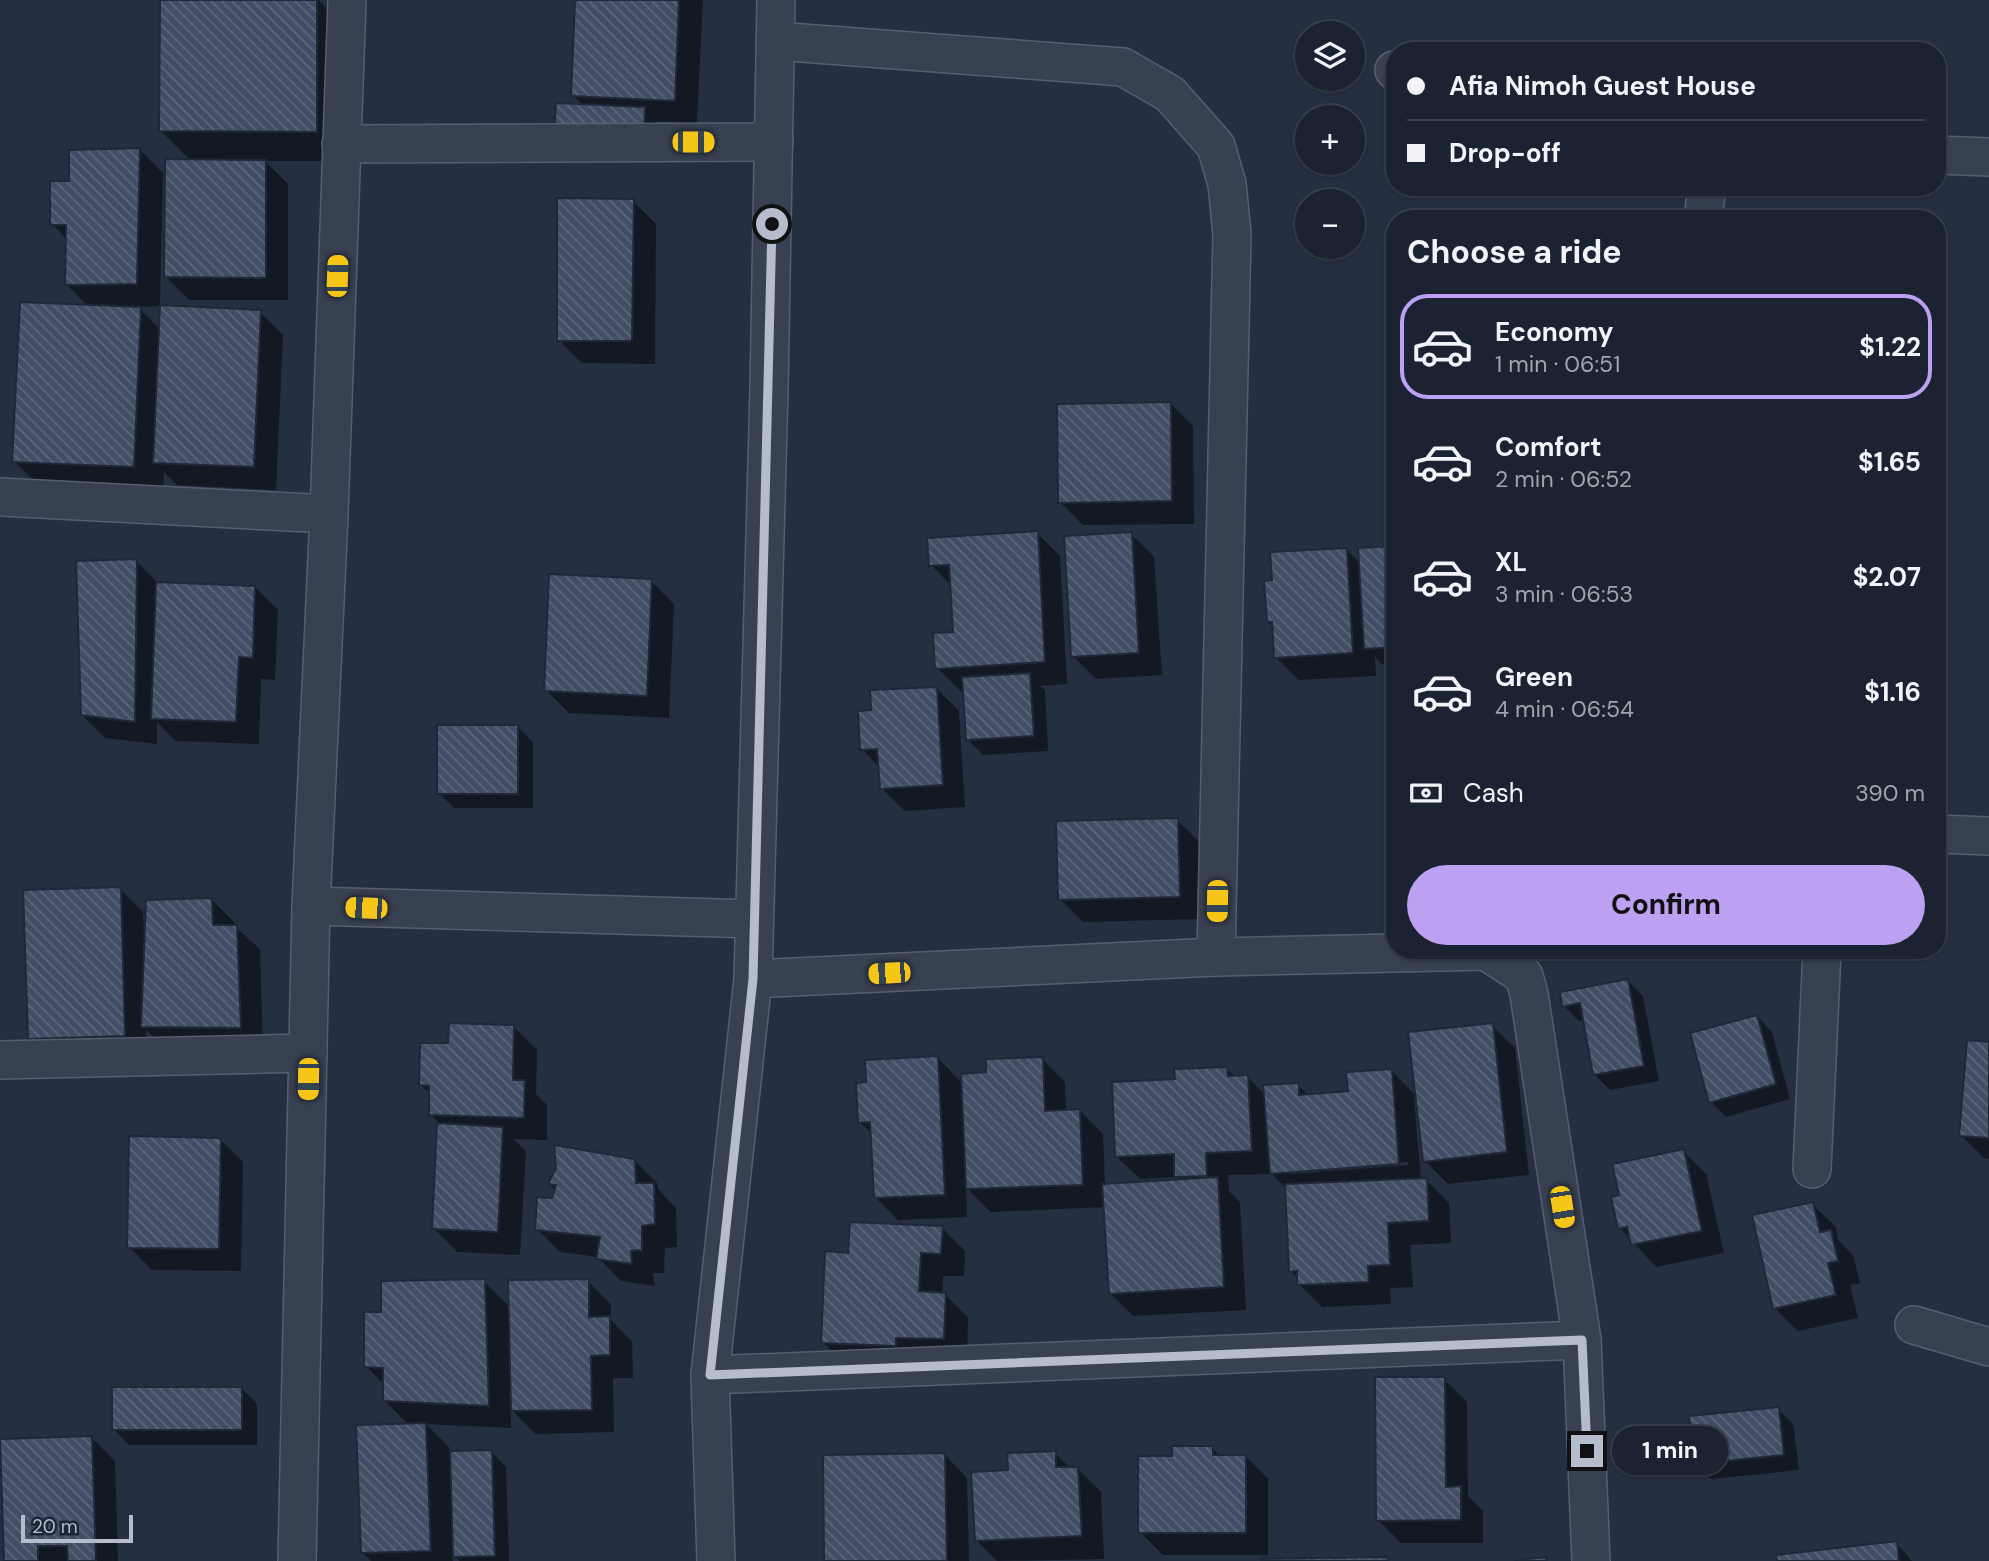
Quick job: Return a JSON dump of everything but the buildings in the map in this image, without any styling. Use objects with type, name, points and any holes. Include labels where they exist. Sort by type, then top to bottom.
[{"type":"street","points":[[297,1561],[311,906],[329,514],[346,0]]},
{"type":"street","points":[[716,1561],[710,1375],[753,979],[776,0]]},
{"type":"street","points":[[775,41],[1123,67],[1170,94],[1216,146],[1227,184],[1232,234],[1216,957]]},
{"type":"street","points":[[341,144],[774,142]]},
{"type":"street","points":[[1946,155],[1989,157]]},
{"type":"street","points":[[0,497],[329,514]]},
{"type":"street","points":[[1946,834],[1989,836]]},
{"type":"street","points":[[311,906],[754,919]]},
{"type":"street","points":[[753,979],[1216,957],[1386,953]]},
{"type":"street","points":[[1498,959],[1524,976],[1530,994],[1582,1340],[1591,1561]]},
{"type":"street","points":[[1812,1169],[1822,959]]},
{"type":"street","points":[[0,1060],[308,1053]]},
{"type":"street","points":[[1914,1325],[1989,1348]]},
{"type":"street","points":[[710,1375],[1582,1340]]},
{"type":"route","points":[[772,224],[753,979],[710,1375],[1582,1340],[1587,1451]]}]
